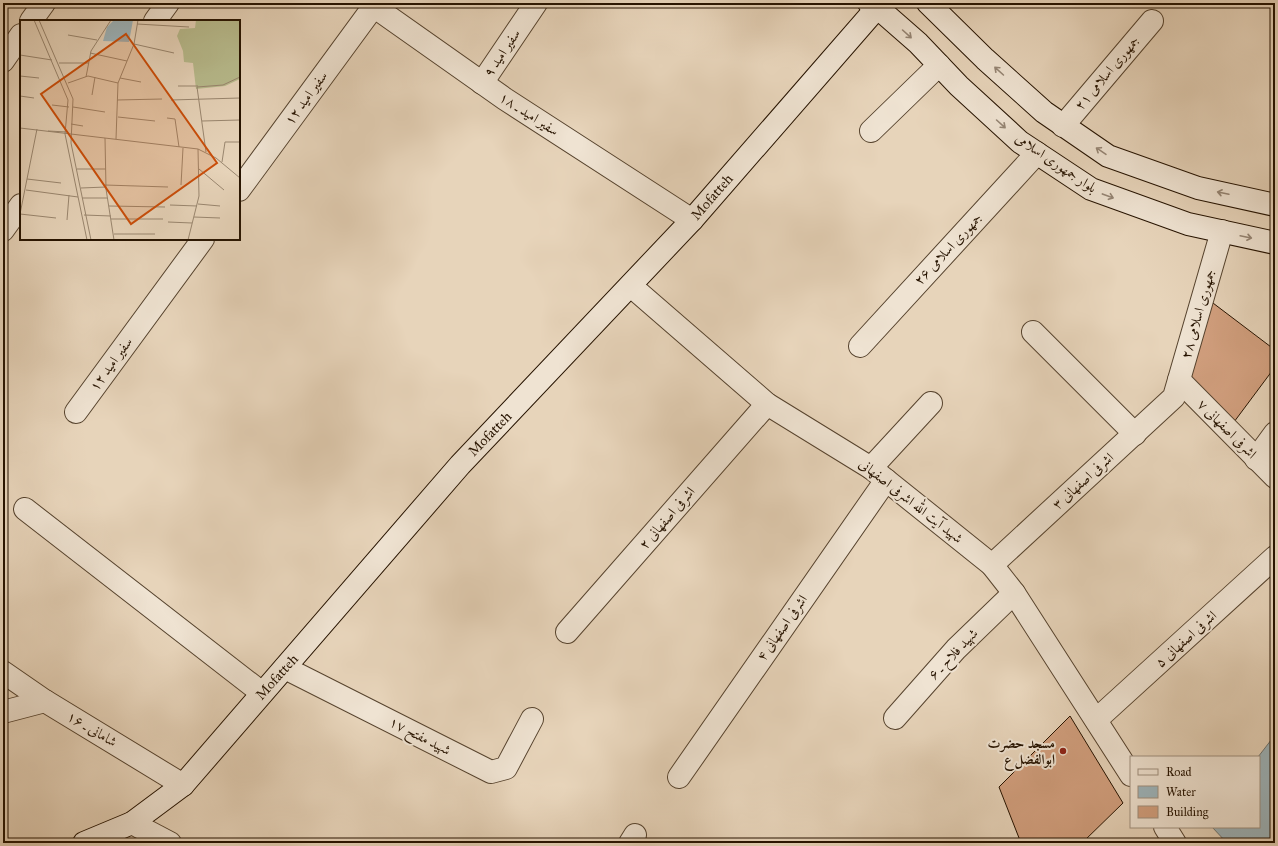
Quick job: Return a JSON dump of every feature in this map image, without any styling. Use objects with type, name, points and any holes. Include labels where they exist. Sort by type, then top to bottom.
[{"type":"street","points":[[32,20],[44,3]]},
{"type":"street","points":[[156,20],[168,3]]},
{"type":"street","name":"سفیر امید ۹","points":[[482,83],[536,3]]},
{"type":"street","points":[[928,3],[985,59],[1044,112],[1108,156],[1198,188],[1275,204]]},
{"type":"street","name":"سفیر امید ـ ۱۸","points":[[371,4],[482,83],[692,220]]},
{"type":"street","name":"سفیر امید ۱۲","points":[[240,189],[371,4]]},
{"type":"street","name":"بلوار جمهوری اسلامی","points":[[879,4],[938,64],[1015,137],[1090,189],[1188,224],[1275,243]]},
{"type":"street","name":"Mofatteh","points":[[84,843],[132,823],[183,785],[262,693],[286,668],[460,465],[692,220],[879,4]]},
{"type":"street","name":"جمهوری اسلامی ۲۱","points":[[1063,126],[1152,21]]},
{"type":"street","points":[[3,61],[20,36]]},
{"type":"street","points":[[871,131],[938,64]]},
{"type":"street","name":"جمهوری اسلامی ۲۶","points":[[860,346],[1037,153]]},
{"type":"street","points":[[3,230],[20,206]]},
{"type":"street","name":"جمهوری اسلامی ۲۸","points":[[1177,389],[1222,232]]},
{"type":"street","name":"سفیر امید ۱۲","points":[[76,412],[202,240]]},
{"type":"street","name":"شهید آیت الله اشرفی اصفهانی","points":[[631,286],[767,404],[878,474],[992,565],[1014,593],[1130,772]]},
{"type":"street","points":[[1033,332],[1135,434]]},
{"type":"street","name":"اشرفی اصفهانی ۳","points":[[992,565],[1135,434],[1177,389]]},
{"type":"street","name":"اشرفی اصفهانی ۷","points":[[1177,389],[1256,459],[1275,478]]},
{"type":"street","name":"اشرفی اصفهانی ۴","points":[[679,777],[878,474],[931,403]]},
{"type":"street","name":"اشرفی اصفهانی ۲","points":[[567,632],[767,404]]},
{"type":"street","points":[[1256,459],[1275,433]]},
{"type":"street","points":[[25,509],[262,693]]},
{"type":"street","name":"اشرفی اصفهانی ۵","points":[[1096,720],[1275,557]]},
{"type":"street","name":"شهید فلاح ـ ۶","points":[[895,718],[956,649],[1014,593]]},
{"type":"street","name":"شهید مفتح ۱۷","points":[[286,668],[491,772],[506,768],[532,720]]},
{"type":"street","name":"شامانی ـ ۱۶","points":[[3,672],[45,701],[183,785]]},
{"type":"street","points":[[3,712],[45,701]]},
{"type":"street","points":[[132,823],[170,843]]},
{"type":"street","points":[[1166,828],[1175,843]]},
{"type":"water","points":[[1275,735],[1275,843],[1227,843],[1213,828],[1260,828],[1260,756],[1259,756]]},
{"type":"building","points":[[1209,300],[1275,350],[1275,367],[1234,422],[1187,379]]},
{"type":"building","name":"مسجد حضرت ابوالفضل ع","points":[[1070,716],[1123,803],[1082,843],[1021,843],[999,787]]},
{"type":"place","name":"مسجد حضرت ابوالفضل ع","points":[[1063,751]]}]
